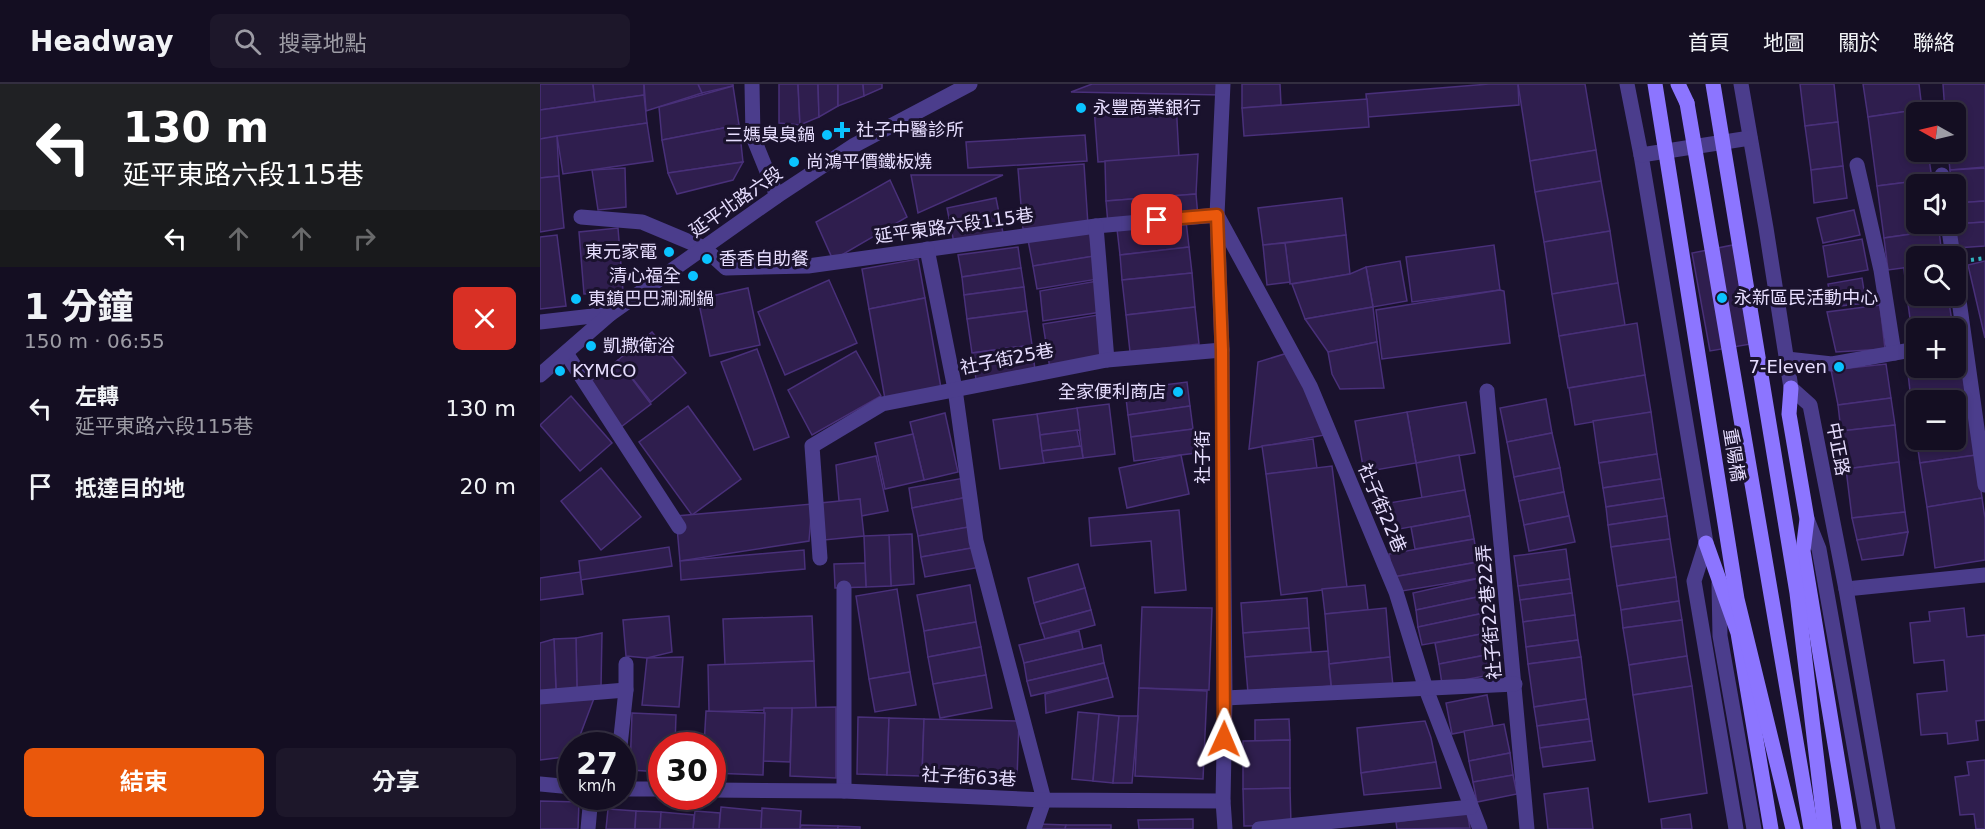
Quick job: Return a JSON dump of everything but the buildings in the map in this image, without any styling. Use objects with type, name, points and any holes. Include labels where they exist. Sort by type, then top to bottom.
[{"type":"main road","name":"重陽橋","points":[[1655,84],[1737,599],[1793,829]]},
{"type":"main road","points":[[1678,84],[1687,103]]},
{"type":"main road","points":[[1688,84],[1687,103],[1810,829]]},
{"type":"main road","points":[[1713,84],[1797,593],[1825,829]]},
{"type":"main road","points":[[1791,388],[1789,414],[1807,519],[1803,551],[1849,829]]},
{"type":"main road","points":[[1706,543],[1737,633],[1771,829]]},
{"type":"street","points":[[752,84],[753,137],[777,196]]},
{"type":"street","name":"延平北路六段","points":[[540,375],[610,314],[777,196],[853,146],[970,84]]},
{"type":"street","name":"社子街","points":[[1222,84],[1217,215],[1222,350],[1225,698],[1223,801],[1225,829]]},
{"type":"street","points":[[1627,84],[1706,543],[1694,581],[1736,829]]},
{"type":"street","points":[[1741,84],[1791,388]]},
{"type":"street","points":[[1641,155],[1750,138]]},
{"type":"street","points":[[1857,165],[1881,270],[1894,353]]},
{"type":"street","name":"延平東路六段115巷","points":[[581,217],[642,222],[704,248],[726,268],[808,266],[1096,226],[1217,215]]},
{"type":"street","name":"社子街22巷","points":[[1217,215],[1310,386],[1396,592],[1426,689],[1480,829]]},
{"type":"street","points":[[1096,226],[1107,360]]},
{"type":"street","points":[[927,249],[955,389],[976,541],[1044,800],[1034,829]]},
{"type":"street","points":[[540,322],[610,314]]},
{"type":"street","name":"社子街25巷","points":[[820,558],[812,446],[882,405],[1107,360],[1222,350]]},
{"type":"street","points":[[1787,360],[1832,364],[1906,351]]},
{"type":"street","points":[[566,352],[679,527]]},
{"type":"street","points":[[1966,376],[1985,485]]},
{"type":"street","name":"中正路","points":[[1791,388],[1810,405],[1846,589],[1888,829]]},
{"type":"street","name":"社子街22巷22弄","points":[[1487,391],[1527,829]]},
{"type":"street","points":[[1807,519],[1819,549],[1869,829]]},
{"type":"street","points":[[1846,589],[1985,575]]},
{"type":"street","points":[[1719,580],[1720,636],[1754,829]]},
{"type":"street","points":[[844,588],[844,791]]},
{"type":"street","points":[[622,732],[626,664]]},
{"type":"street","points":[[1225,698],[1515,684]]},
{"type":"street","points":[[540,696],[626,690]]},
{"type":"street","points":[[540,784],[558,786]]},
{"type":"street","name":"社子街63巷","points":[[726,790],[844,791],[1044,800],[1223,801]]},
{"type":"street","points":[[1259,829],[1471,807]]},
{"type":"street","points":[[588,829],[590,810]]},
{"type":"place","name":"永豐商業銀行","points":[[1081,108]]},
{"type":"place","name":"社子中醫診所","points":[[842,130]]},
{"type":"place","name":"三媽臭臭鍋","points":[[827,135]]},
{"type":"place","name":"尚鴻平價鐵板燒","points":[[794,162]]},
{"type":"place","name":"東元家電","points":[[669,252]]},
{"type":"place","name":"香香自助餐","points":[[707,259]]},
{"type":"place","name":"清心福全","points":[[693,276]]},
{"type":"place","name":"永新區民活動中心","points":[[1722,298]]},
{"type":"place","name":"東鎮巴巴涮涮鍋","points":[[576,299]]},
{"type":"place","name":"凱撒衛浴","points":[[591,346]]},
{"type":"place","name":"7-Eleven","points":[[1839,367]]},
{"type":"place","name":"KYMCO","points":[[560,371]]},
{"type":"place","name":"全家便利商店","points":[[1178,392]]},
{"type":"route","points":[[1157,220],[1217,215],[1222,350],[1224,739]]}]
